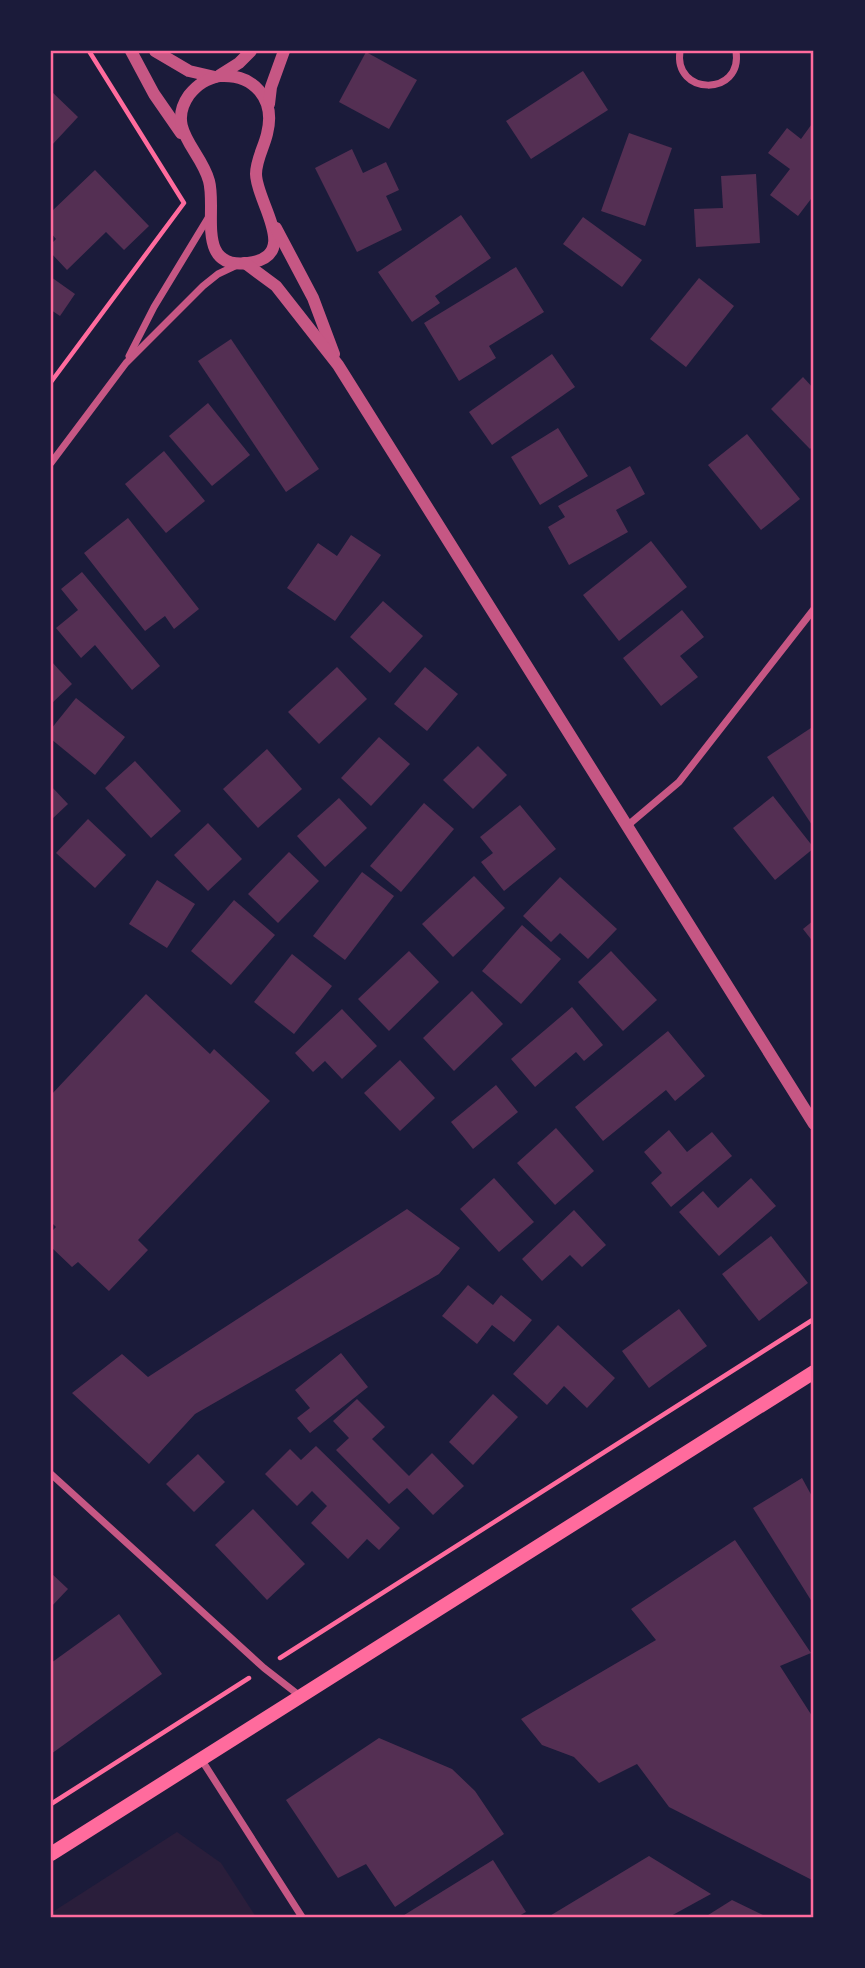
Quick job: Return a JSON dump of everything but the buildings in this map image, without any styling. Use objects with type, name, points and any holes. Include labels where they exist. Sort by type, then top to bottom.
[{"type":"main road","points":[[51,1854],[814,1372]]},
{"type":"street","points":[[131,51],[154,94],[188,142],[208,177],[212,206],[209,228],[213,246],[224,258],[243,263],[276,286],[338,365],[814,1124]]},
{"type":"street","points":[[155,51],[189,71],[217,76],[239,76],[252,82],[269,109]]},
{"type":"street","points":[[188,142],[180,123],[182,108],[195,88],[239,64],[251,51]]},
{"type":"street","points":[[284,51],[271,87],[268,131],[256,175],[260,195],[313,298],[338,365]]},
{"type":"street","points":[[680,51],[680,63],[686,76],[696,84],[710,87],[729,78],[736,66],[736,51]]},
{"type":"street","points":[[126,363],[163,291],[198,239],[212,206]]},
{"type":"street","points":[[51,463],[126,363],[212,278],[243,263],[264,257],[273,247],[275,231],[269,214]]},
{"type":"street","points":[[627,825],[680,782],[814,609]]},
{"type":"street","points":[[51,1474],[264,1668],[300,1696]]},
{"type":"street","points":[[201,1758],[302,1917]]},
{"type":"path","points":[[51,382],[184,203],[89,51]]},
{"type":"path","points":[[51,1804],[814,1319]]},
{"type":"shaded area","points":[[177,1832],[221,1863],[256,1917],[51,1917],[51,1913]]}]
